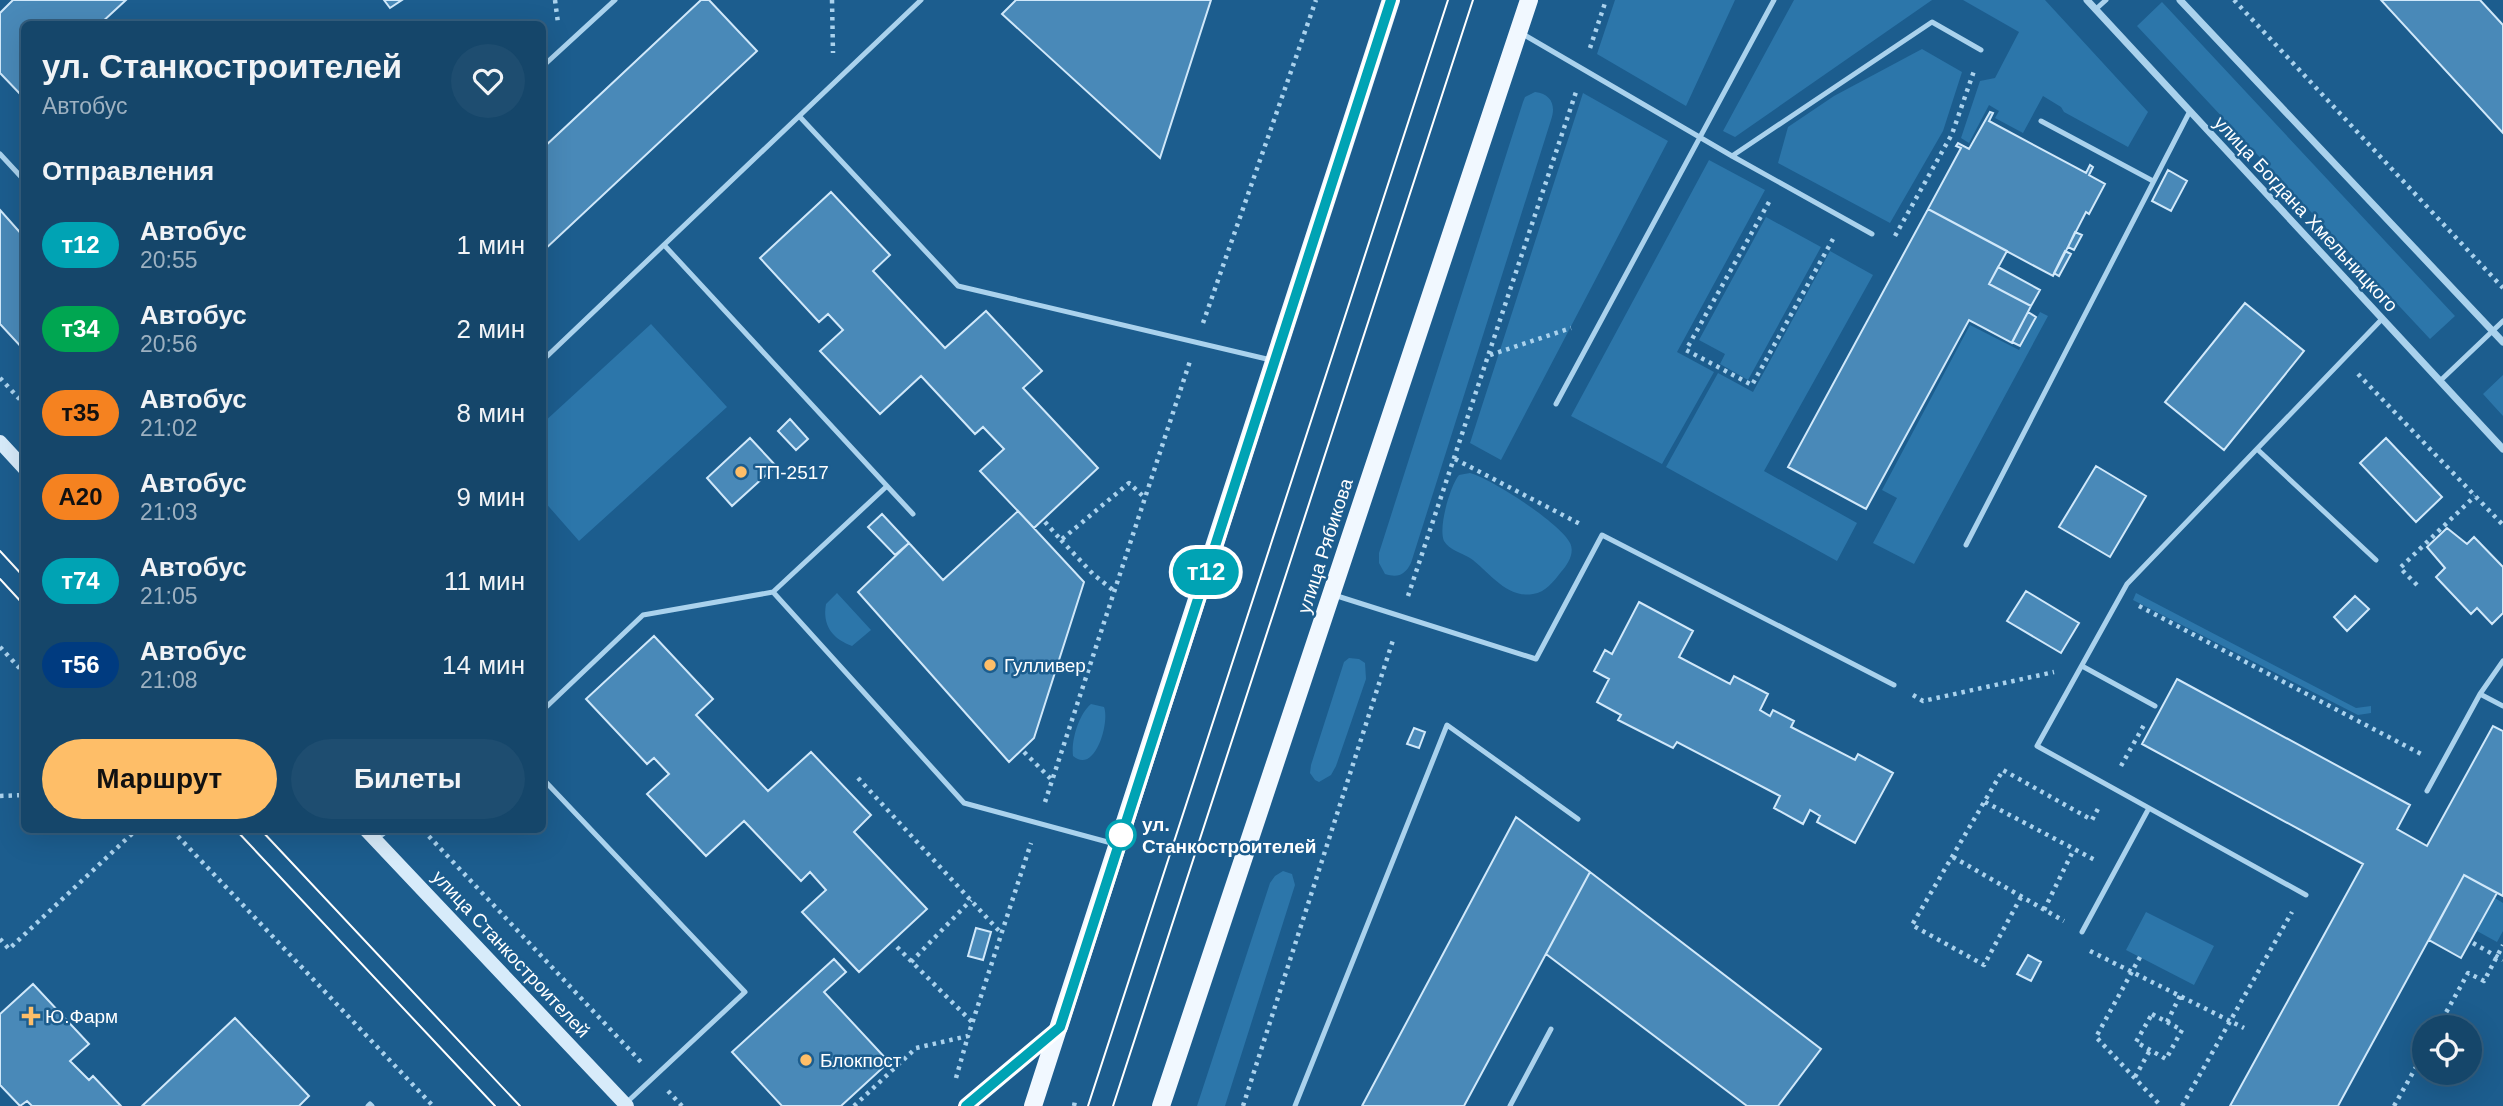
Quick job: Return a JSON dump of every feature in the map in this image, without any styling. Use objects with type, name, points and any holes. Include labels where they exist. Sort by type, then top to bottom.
[{"type":"main road","points":[[1033,1106],[1391,0]]},
{"type":"main road","name":"улица Рябикова","points":[[1161,1106],[1529,0]]},
{"type":"street","name":"улица Богдана Хмельницкого","points":[[2087,0],[2503,449]]},
{"type":"street","points":[[2180,0],[2503,342]]},
{"type":"street","points":[[0,442],[21,465]]},
{"type":"street","name":"улица Станкостроителей","points":[[371,835],[626,1105]]},
{"type":"street","points":[[966,1106],[1060,1027]]},
{"type":"lane","points":[[546,63],[615,0]]},
{"type":"lane","points":[[546,357],[921,0]]},
{"type":"lane","points":[[1556,404],[1774,0]]},
{"type":"lane","points":[[2096,9],[2106,0]]},
{"type":"lane","points":[[1732,156],[1932,22],[1981,50]]},
{"type":"lane","points":[[1518,32],[1872,234]]},
{"type":"lane","points":[[1966,545],[2190,110]]},
{"type":"lane","points":[[800,117],[958,286],[1274,361]]},
{"type":"lane","points":[[2041,121],[2153,181]]},
{"type":"lane","points":[[0,154],[21,177]]},
{"type":"lane","points":[[665,246],[914,514]]},
{"type":"lane","points":[[2304,894],[2037,746],[2120,596],[2140,571],[2382,320]]},
{"type":"lane","points":[[2440,381],[2503,321]]},
{"type":"lane","points":[[2257,449],[2376,559]]},
{"type":"lane","points":[[546,707],[643,615],[773,592],[887,486]]},
{"type":"lane","points":[[1331,594],[1536,659],[1602,535],[1894,685]]},
{"type":"lane","points":[[773,592],[964,803],[1118,845]]},
{"type":"lane","points":[[2427,791],[2480,694],[2503,660]]},
{"type":"lane","points":[[2082,666],[2155,706]]},
{"type":"lane","points":[[2480,694],[2503,706]]},
{"type":"lane","points":[[1295,1106],[1447,725],[1578,819]]},
{"type":"lane","points":[[546,782],[745,992],[626,1105]]},
{"type":"lane","points":[[2082,932],[2149,808]]},
{"type":"lane","points":[[1510,1106],[1551,1029]]},
{"type":"path","points":[[832,0],[834,85]]},
{"type":"path","points":[[955,1083],[968,1036],[1196,343],[1316,0]]},
{"type":"path","points":[[1243,1106],[1401,616],[1606,0]]},
{"type":"path","points":[[2234,0],[2503,288]]},
{"type":"path","points":[[1872,234],[1891,244],[1952,134],[1981,50]]},
{"type":"path","points":[[1779,183],[1686,349],[1752,385],[1844,219]]},
{"type":"path","points":[[1489,355],[1603,317]]},
{"type":"path","points":[[2344,359],[2503,525]]},
{"type":"path","points":[[0,378],[21,401]]},
{"type":"path","points":[[1455,459],[1602,535]]},
{"type":"path","points":[[1062,540],[1129,483],[1145,498]]},
{"type":"path","points":[[2417,585],[2400,568],[2475,496]]},
{"type":"path","points":[[1045,522],[1093,574],[1114,591]]},
{"type":"path","points":[[2120,596],[2441,764]]},
{"type":"path","points":[[0,647],[21,670]]},
{"type":"path","points":[[1894,685],[1923,701],[2082,666]]},
{"type":"path","points":[[2021,897],[1984,965],[1912,925],[2003,770],[2092,820],[2155,706]]},
{"type":"path","points":[[1024,752],[1052,780]]},
{"type":"path","points":[[858,778],[1002,934]]},
{"type":"path","points":[[0,796],[21,795]]},
{"type":"path","points":[[1985,802],[2115,871]]},
{"type":"path","points":[[0,939],[9,949],[133,833]]},
{"type":"path","points":[[175,833],[433,1106]]},
{"type":"path","points":[[426,833],[682,1106]]},
{"type":"path","points":[[2044,910],[2074,849]]},
{"type":"path","points":[[2182,1106],[2304,894]]},
{"type":"path","points":[[911,962],[971,900]]},
{"type":"path","points":[[2473,943],[2503,960]]},
{"type":"path","points":[[2445,1015],[2468,973],[2484,981],[2503,945]]},
{"type":"path","points":[[897,947],[973,1023]]},
{"type":"path","points":[[2140,957],[2096,1037],[2161,1106]]},
{"type":"path","points":[[2167,1022],[2180,996]]},
{"type":"path","points":[[2152,1014],[2167,1022],[2182,1030],[2166,1059],[2136,1042],[2152,1014]]},
{"type":"path","points":[[854,1106],[916,1048],[968,1036]]},
{"type":"path","points":[[2135,1077],[2150,1050]]},
{"type":"path","points":[[2394,1106],[2412,1075]]},
{"type":"shaded area","points":[[1615,0],[1735,0],[1686,106],[1597,54]]},
{"type":"shaded area","points":[[1794,0],[1932,0],[1735,137],[1723,131]]},
{"type":"shaded area","points":[[1963,0],[2045,0],[2148,112],[2128,147],[2064,112],[2061,107],[2043,96],[2023,133],[1995,118],[1999,111],[1989,105],[1969,143],[1961,138],[1980,81],[1995,78],[2019,32]]},
{"type":"shaded area","points":[[2162,2],[2455,316],[2430,339],[2137,26]]},
{"type":"shaded area","points":[[1922,49],[1962,72],[1943,131],[1890,223],[1778,163],[1788,127],[1834,96]]},
{"type":"shaded area","points":[[1535,92],[1549,98],[1553,106],[1551,120],[1411,563],[1401,574],[1385,574],[1379,563],[1379,553],[1523,102],[1525,97]]},
{"type":"shaded area","points":[[1583,93],[1668,141],[1501,460],[1470,443]]},
{"type":"shaded area","points":[[1709,160],[1765,190],[1677,352],[1714,372],[1662,464],[1571,416]]},
{"type":"shaded area","points":[[1766,217],[1821,247],[1748,380],[1720,364],[1725,354],[1699,340]]},
{"type":"shaded area","points":[[1830,251],[1873,275],[1764,471],[1857,523],[1837,561],[1666,467],[1718,373],[1753,392]]},
{"type":"shaded area","points":[[2040,312],[2048,316],[1914,564],[1873,543],[1897,498],[1882,490],[1970,325],[2019,350]]},
{"type":"shaded area","points":[[651,324],[727,407],[579,541],[546,503],[546,420]]},
{"type":"shaded area","points":[[2503,375],[2503,416],[2483,394]]},
{"type":"shaded area","points":[[1470,473],[1524,503],[1553,524],[1570,543],[1572,551],[1568,562],[1545,589],[1533,594],[1514,592],[1498,583],[1470,558],[1449,547],[1444,541],[1444,517],[1452,488],[1459,475]]},
{"type":"shaded area","points":[[837,593],[871,630],[852,646],[839,640],[827,625],[826,604]]},
{"type":"shaded area","points":[[2136,593],[2356,708],[2371,706],[2371,713],[2358,715],[2133,600]]},
{"type":"shaded area","points":[[1349,658],[1365,663],[1366,679],[1336,766],[1331,775],[1319,782],[1310,773],[1311,765],[1344,662]]},
{"type":"shaded area","points":[[1091,704],[1104,707],[1105,724],[1094,753],[1081,760],[1073,756],[1073,743],[1080,721]]},
{"type":"shaded area","points":[[1283,871],[1292,874],[1295,885],[1225,1106],[1197,1106],[1270,883]]},
{"type":"shaded area","points":[[2495,898],[2503,903],[2503,931],[2497,942],[2477,931]]},
{"type":"shaded area","points":[[2146,912],[2214,946],[2194,985],[2126,950]]},
{"type":"building","points":[[13,0],[126,0],[103,21],[21,21],[21,95],[0,73],[0,13]]},
{"type":"building","points":[[384,0],[402,0],[390,8]]},
{"type":"building","points":[[701,0],[709,0],[757,51],[546,248],[546,145]]},
{"type":"building","points":[[1016,0],[1211,0],[1160,158],[1002,14]]},
{"type":"building","points":[[2381,0],[2480,0],[2503,25],[2503,133]]},
{"type":"building","points":[[1990,112],[1993,113],[1989,121],[2086,173],[2090,165],[2093,167],[2089,175],[2105,184],[2089,214],[2086,212],[2053,276],[1928,209],[1961,148],[1956,146],[1958,143],[1969,149]]},
{"type":"building","points":[[2168,170],[2187,181],[2171,211],[2152,201]]},
{"type":"building","points":[[831,192],[890,255],[873,271],[945,348],[986,311],[1042,371],[1023,388],[1098,468],[1034,528],[980,471],[1004,449],[983,427],[975,434],[921,376],[880,414],[820,351],[843,330],[828,314],[819,322],[760,258]]},
{"type":"building","points":[[1928,209],[2007,251],[1989,284],[2031,306],[2012,343],[1969,320],[1866,509],[1788,467]]},
{"type":"building","points":[[0,210],[21,234],[21,347],[0,324]]},
{"type":"building","points":[[2075,232],[2082,235],[2074,250],[2068,247]]},
{"type":"building","points":[[2065,251],[2071,254],[2059,276],[2054,273]]},
{"type":"building","points":[[1998,267],[2040,290],[2031,306],[1989,284]]},
{"type":"building","points":[[2245,303],[2304,351],[2224,450],[2165,402]]},
{"type":"building","points":[[2028,312],[2036,317],[2020,346],[2012,342]]},
{"type":"building","points":[[790,419],[808,439],[796,450],[778,431]]},
{"type":"building","name":"ТП-2517","points":[[750,438],[776,466],[732,506],[707,478]]},
{"type":"building","points":[[2386,438],[2442,497],[2416,522],[2360,463]]},
{"type":"building","points":[[2096,466],[2146,496],[2110,557],[2059,527]]},
{"type":"building","name":"Гулливер","points":[[1018,511],[1084,582],[1034,738],[1009,762],[858,592],[909,543],[943,580]]},
{"type":"building","points":[[882,514],[909,543],[895,555],[868,527]]},
{"type":"building","points":[[2447,528],[2467,544],[2474,537],[2503,567],[2503,613],[2492,624],[2477,608],[2471,614],[2436,577],[2445,568],[2427,547]]},
{"type":"building","points":[[2026,591],[2079,623],[2061,653],[2007,621]]},
{"type":"building","points":[[2355,596],[2369,609],[2347,631],[2334,617]]},
{"type":"building","points":[[1639,602],[1693,631],[1679,657],[1730,684],[1734,676],[1768,694],[1760,710],[1770,716],[1773,710],[1794,721],[1791,727],[1855,760],[1858,754],[1893,773],[1855,843],[1817,822],[1820,816],[1810,810],[1803,824],[1774,808],[1780,796],[1677,742],[1673,748],[1618,720],[1621,715],[1597,702],[1609,679],[1594,671],[1605,650],[1612,654]]},
{"type":"building","points":[[654,636],[713,699],[696,715],[768,791],[811,752],[871,815],[854,832],[927,909],[859,972],[802,912],[826,890],[810,872],[801,881],[744,821],[706,856],[647,794],[669,774],[654,758],[647,764],[586,699]]},
{"type":"building","points":[[2177,679],[2410,805],[2397,829],[2427,846],[2493,726],[2503,731],[2503,896],[2464,875],[2338,1106],[2230,1106],[2363,864],[2142,744]]},
{"type":"building","points":[[1414,728],[1425,732],[1419,748],[1407,744]]},
{"type":"building","points":[[1516,817],[1590,872],[1464,1106],[1362,1106]]},
{"type":"building","points":[[1590,872],[1821,1049],[1778,1106],[1747,1106],[1546,954]]},
{"type":"building","points":[[2464,875],[2497,893],[2461,958],[2429,940]]},
{"type":"building","points":[[976,928],[991,932],[983,960],[968,956]]},
{"type":"building","points":[[2028,955],[2041,962],[2031,981],[2017,974]]},
{"type":"building","points":[[834,959],[846,972],[824,992],[889,1062],[841,1106],[782,1106],[732,1052]]},
{"type":"building","points":[[33,984],[89,1044],[70,1061],[89,1080],[93,1076],[121,1106],[32,1106],[27,1101],[20,1106],[0,1085],[0,1014]]},
{"type":"building","points":[[235,1018],[309,1096],[299,1106],[142,1106]]},
{"type":"tram line","points":[[1088,1106],[1448,0]]},
{"type":"tram line","points":[[1113,1106],[1473,0]]},
{"type":"tram line","points":[[0,551],[21,574]]},
{"type":"tram line","points":[[0,579],[21,602]]},
{"type":"tram line","points":[[239,833],[495,1106]]},
{"type":"tram line","points":[[264,833],[520,1106]]},
{"type":"bus line","name":"т12","points":[[966,1106],[1060,1027],[1391,0]]},
{"type":"place","name":"ТП-2517","points":[[741,472]]},
{"type":"place","name":"Гулливер","points":[[990,665]]},
{"type":"place","name":"ул. Станкостроителей","points":[[1121,835]]},
{"type":"place","name":"Ю.Фарм","points":[[31,1016]]},
{"type":"place","name":"Блокпост","points":[[806,1060]]}]
